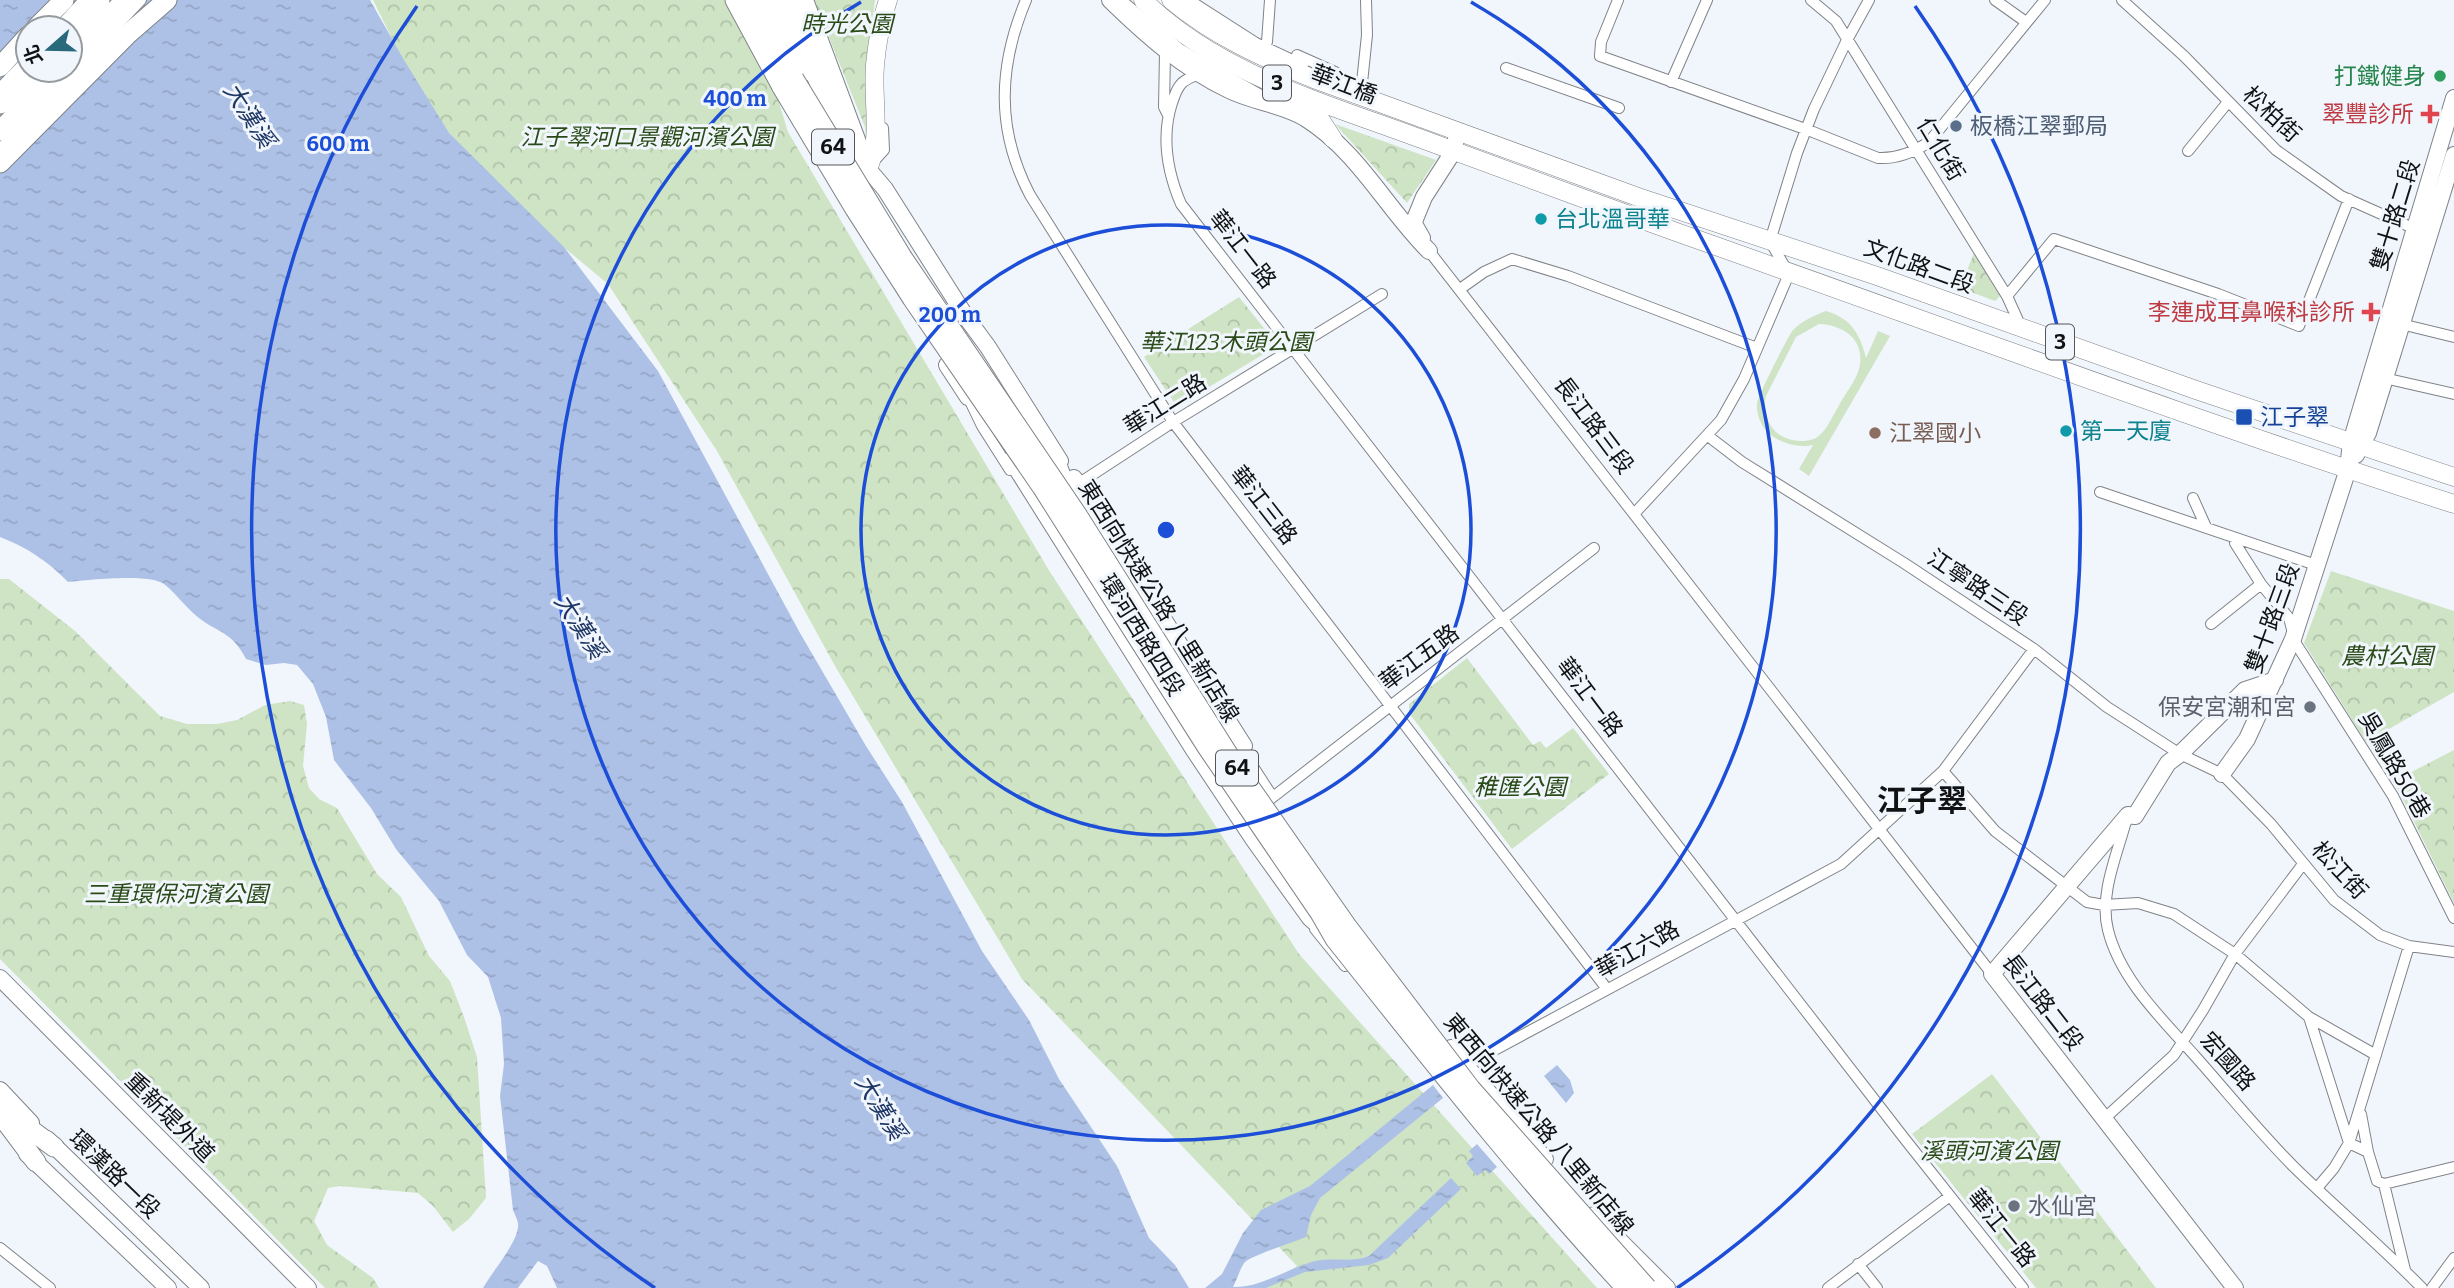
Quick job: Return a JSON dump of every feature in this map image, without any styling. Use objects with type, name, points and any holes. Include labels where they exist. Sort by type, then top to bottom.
[{"type":"highway","points":[[50,14],[64,0]]},
{"type":"highway","points":[[84,17],[100,0]]},
{"type":"highway","points":[[84,42],[125,0]]},
{"type":"highway","points":[[128,34],[155,0]]},
{"type":"highway","points":[[0,163],[128,34],[167,0]]},
{"type":"highway","name":"64","points":[[735,0],[803,71]]},
{"type":"highway","name":"64","points":[[751,0],[803,71]]},
{"type":"highway","points":[[780,0],[803,71],[830,107],[846,138],[868,169]]},
{"type":"highway","points":[[789,0],[803,71]]},
{"type":"highway","points":[[0,68],[14,52]]},
{"type":"highway","name":"東西向快速公路 八里新店線","points":[[803,71],[874,213],[1077,516],[1240,773],[1346,925],[1471,1089],[1647,1288]]},
{"type":"highway","name":"東西向快速公路 八里新店線","points":[[803,71],[897,276],[1042,487],[1207,747],[1335,939],[1461,1097],[1624,1288]]},
{"type":"highway","points":[[0,104],[19,84]]},
{"type":"highway","points":[[0,131],[45,84]]},
{"type":"highway","points":[[874,213],[957,323],[1070,482],[1268,797]]},
{"type":"highway","points":[[968,397],[988,419],[1195,749],[1255,839],[1311,917],[1335,939]]},
{"type":"highway","points":[[4,1117],[54,1147]]},
{"type":"highway","points":[[4,1117],[36,1162]]},
{"type":"main road","name":"環河西路四段","points":[[768,0],[776,31],[795,78],[803,71],[825,133],[916,295],[1233,774],[1331,918],[1499,1153],[1592,1257],[1633,1288]]},
{"type":"main road","name":"環河西路四段","points":[[805,0],[868,169],[886,188],[1055,455],[1071,472],[1262,774],[1268,797]]},
{"type":"main road","points":[[851,181],[868,169],[875,152],[877,52],[880,25],[891,0]]},
{"type":"main road","points":[[1110,0],[1165,52],[1229,90],[1287,110]]},
{"type":"main road","points":[[1129,0],[1185,46],[1211,62],[1317,114],[1333,139]]},
{"type":"main road","name":"華江橋","points":[[1143,0],[1183,33],[1247,71],[1453,152]]},
{"type":"main road","name":"文化路二段","points":[[1171,0],[1220,36],[1266,60],[1638,197],[1877,276],[2454,477]]},
{"type":"main road","name":"雙十路二段","points":[[2348,469],[2454,101]]},
{"type":"main road","name":"長江路三段","points":[[1287,110],[1304,118],[1333,139],[1367,175],[1410,232],[1429,251]]},
{"type":"main road","points":[[1429,251],[1414,224],[1424,197],[1453,152],[1458,131]]},
{"type":"main road","name":"3","points":[[1453,152],[1789,274],[2454,504]]},
{"type":"main road","name":"雙十路二段","points":[[2356,444],[2368,433],[2454,155]]},
{"type":"main road","points":[[1367,175],[1402,209],[1410,209],[1424,197]]},
{"type":"main road","name":"環河西路四段","points":[[851,181],[857,214],[968,397]]},
{"type":"main road","name":"環河西路四段","points":[[1055,455],[1063,477],[1092,523],[1096,542],[1240,769],[1268,797],[1388,971],[1600,1221],[1667,1288]]},
{"type":"main road","name":"雙十路三段","points":[[2222,774],[2247,739],[2293,637],[2348,469]]},
{"type":"main road","points":[[1992,974],[2128,815],[2135,816],[2168,762],[2180,754],[2245,690],[2275,680]]},
{"type":"main road","name":"長江路二段","points":[[1992,974],[2235,1288]]},
{"type":"main road","name":"重新堤外道","points":[[0,978],[308,1288]]},
{"type":"main road","name":"環漢路一段","points":[[0,1090],[54,1147],[201,1288]]},
{"type":"main road","name":"環漢路一段","points":[[36,1162],[168,1288]]},
{"type":"main road","name":"環河西路四段","points":[[1600,1221],[1641,1288]]},
{"type":"street","points":[[71,14],[84,0]]},
{"type":"street","points":[[0,149],[141,0]]},
{"type":"street","points":[[794,0],[803,71]]},
{"type":"street","points":[[868,169],[871,66],[880,0]]},
{"type":"street","points":[[868,169],[884,149],[882,68],[891,0]]},
{"type":"street","name":"華江三路","points":[[1026,0],[1008,53],[1003,94],[1007,134],[1016,168],[1030,195],[1172,422],[1391,704],[1607,989]]},
{"type":"street","points":[[1121,0],[1180,49],[1287,110]]},
{"type":"street","points":[[1189,0],[1256,43],[1365,95],[1366,0]]},
{"type":"street","name":"文化路二段","points":[[1200,0],[1267,42],[1335,72],[1365,95]]},
{"type":"street","points":[[1267,42],[1270,0]]},
{"type":"street","points":[[1618,0],[1601,42],[1600,56],[1808,130],[1878,158],[1891,159],[1917,150],[1929,142],[2045,0]]},
{"type":"street","points":[[1671,82],[1707,0]]},
{"type":"street","name":"仁化街","points":[[1811,0],[1836,21],[2007,296],[2023,329]]},
{"type":"street","points":[[1634,514],[1708,436],[1721,420],[1738,390],[1789,274],[1770,241],[1797,153],[1814,109],[1869,0]]},
{"type":"street","points":[[1995,0],[2026,22]]},
{"type":"street","name":"松柏街","points":[[2122,0],[2150,23],[2276,150],[2349,200],[2415,229]]},
{"type":"street","name":"華江一路","points":[[1165,52],[1164,107],[1168,115]]},
{"type":"street","points":[[1506,68],[1619,108]]},
{"type":"street","name":"華江一路","points":[[1201,73],[1180,84],[1168,115],[1166,154],[1172,182],[1181,204],[2023,1288]]},
{"type":"street","points":[[0,88],[14,74]]},
{"type":"street","points":[[2188,151],[2228,102]]},
{"type":"street","points":[[2007,296],[2054,239],[2218,294],[2299,326],[2349,200]]},
{"type":"street","name":"長江路三段","points":[[1429,251],[1814,744]]},
{"type":"street","points":[[1460,289],[1484,272],[1512,259],[1568,276],[1757,348]]},
{"type":"street","name":"華江二路","points":[[1078,484],[1172,422],[1382,294]]},
{"type":"street","points":[[2401,324],[2454,337]]},
{"type":"street","points":[[2384,378],[2454,394]]},
{"type":"street","name":"環河西路四段","points":[[968,397],[1004,461],[1237,823],[1326,944],[1413,1046],[1448,1079]]},
{"type":"street","name":"江寧路三段","points":[[1708,436],[1742,462],[1904,563],[2034,649],[2107,707],[2180,754],[2222,774]]},
{"type":"street","points":[[2100,492],[2316,565]]},
{"type":"street","points":[[2193,498],[2206,527]]},
{"type":"street","name":"吳鳳路50巷","points":[[2236,538],[2235,543],[2261,584],[2289,618],[2293,637],[2393,796],[2454,918]]},
{"type":"street","name":"華江五路","points":[[1268,797],[1594,548]]},
{"type":"street","points":[[2211,624],[2261,584]]},
{"type":"street","name":"華江六路","points":[[1448,1079],[1465,1065],[1841,864],[1943,771],[2034,649]]},
{"type":"street","name":"長江路二段","points":[[1814,744],[1992,974]]},
{"type":"street","points":[[1943,771],[1995,831],[2067,888],[2087,901],[2104,905],[2138,903],[2174,914],[2235,954],[2309,1017],[2376,1055]]},
{"type":"street","name":"松江街","points":[[2222,774],[2254,804],[2334,900],[2352,914],[2380,935],[2409,946],[2454,952]]},
{"type":"street","name":"宏國路","points":[[2128,815],[2104,905],[2107,929],[2115,951],[2146,999],[2181,1041],[2294,1166],[2406,1272],[2415,1286]]},
{"type":"street","points":[[2105,1118],[2174,1055],[2235,954],[2303,864]]},
{"type":"street","points":[[2317,1188],[2350,1143],[2409,946]]},
{"type":"street","points":[[2309,1017],[2350,1143],[2368,1152]]},
{"type":"street","points":[[2361,1110],[2376,1181],[2384,1184],[2454,1167]]},
{"type":"street","points":[[2384,1184],[2406,1272]]},
{"type":"street","points":[[1828,1288],[1950,1196]]},
{"type":"street","points":[[0,1248],[50,1288]]},
{"type":"street","name":"環河西路四段","points":[[1592,1257],[1624,1288]]},
{"type":"street","points":[[2432,1288],[2453,1261]]},
{"type":"street","points":[[1858,1264],[1877,1288]]},
{"type":"green space","name":"江子翠河口景觀河濱公園","points":[[373,0],[748,0],[788,132],[1050,572],[1299,954],[1597,1288],[1264,1288],[1297,1266],[1022,979],[835,666],[717,451],[608,284],[447,150]]},
{"type":"green space","name":"時光公園","points":[[814,0],[875,0],[868,61],[866,139],[865,127]]},
{"type":"green space","points":[[1335,124],[1436,160],[1407,203]]},
{"type":"green space","points":[[1974,253],[2000,296],[1995,301],[1960,288]]},
{"type":"green space","name":"華江123木頭公園","points":[[1239,297],[1272,338],[1272,349],[1181,404],[1175,404],[1144,357]]},
{"type":"green space","points":[[1826,311],[1842,318],[1853,328],[1866,358],[1878,331],[1890,336],[1809,476],[1799,469],[1813,445],[1793,445],[1774,438],[1761,423],[1757,403],[1793,330],[1804,321]],"holes":[[[1819,324],[1844,331],[1856,342],[1859,369],[1820,435],[1806,441],[1789,439],[1775,431],[1769,423],[1765,410],[1766,396],[1796,337]]]},
{"type":"green space","name":"農村公園","points":[[2331,571],[2454,611],[2454,692],[2366,742],[2304,643]]},
{"type":"green space","name":"三重環保河濱公園","points":[[0,579],[9,579],[75,631],[160,716],[187,724],[217,724],[237,720],[265,705],[290,701],[304,705],[307,724],[303,766],[309,788],[319,799],[337,808],[377,874],[401,897],[429,956],[450,981],[477,1057],[486,1198],[469,1219],[453,1232],[433,1206],[418,1193],[340,1186],[328,1188],[314,1221],[327,1245],[373,1278],[379,1288],[325,1288],[0,959]]},
{"type":"green space","name":"稚匯公園","points":[[1467,658],[1533,745],[1540,741],[1546,748],[1573,728],[1609,774],[1512,849],[1409,713],[1409,704]]},
{"type":"green space","points":[[2454,750],[2454,903],[2394,781]]},
{"type":"green space","name":"溪頭河濱公園","points":[[1992,1074],[2156,1288],[2036,1288],[1912,1134]]},
{"type":"water","name":"大漢溪","points":[[0,0],[370,0],[449,133],[564,247],[658,371],[800,633],[902,802],[982,951],[1029,1020],[1059,1079],[1117,1166],[1149,1238],[1175,1265],[1189,1288],[557,1288],[547,1266],[538,1261],[518,1288],[483,1288],[504,1258],[517,1234],[518,1225],[513,1210],[500,1096],[504,1064],[501,1018],[488,977],[467,955],[439,901],[396,849],[371,808],[334,760],[326,717],[313,684],[297,665],[266,665],[246,659],[228,636],[198,617],[164,584],[132,578],[68,582],[36,555],[0,537]]},
{"type":"water","points":[[1557,1065],[1570,1080],[1574,1093],[1566,1103],[1544,1076]]},
{"type":"water","points":[[1433,1085],[1443,1098],[1320,1198],[1311,1215],[1306,1237],[1245,1262],[1233,1287],[1264,1281],[1315,1261],[1369,1256],[1451,1178],[1461,1189],[1388,1258],[1369,1265],[1305,1272],[1266,1288],[1205,1288],[1222,1274],[1243,1233],[1261,1210],[1310,1186]]},
{"type":"water","points":[[1477,1144],[1497,1167],[1489,1174],[1485,1170],[1477,1176],[1466,1163],[1473,1156],[1469,1151]]},
{"type":"place","name":"打鐵健身","points":[[2440,76]]},
{"type":"place","name":"翠豐診所","points":[[2430,114]]},
{"type":"place","name":"板橋江翠郵局","points":[[1956,126]]},
{"type":"place","name":"台北溫哥華","points":[[1541,219]]},
{"type":"place","name":"李連成耳鼻喉科診所","points":[[2371,312]]},
{"type":"place","name":"江子翠","points":[[2244,417]]},
{"type":"place","name":"第一天廈","points":[[2066,431]]},
{"type":"place","name":"江翠國小","points":[[1875,433]]},
{"type":"place","name":"保安宮潮和宮","points":[[2310,707]]},
{"type":"place","name":"水仙宮","points":[[2014,1206]]},
{"type":"district","name":"江子翠","points":[[1922,801]]}]
